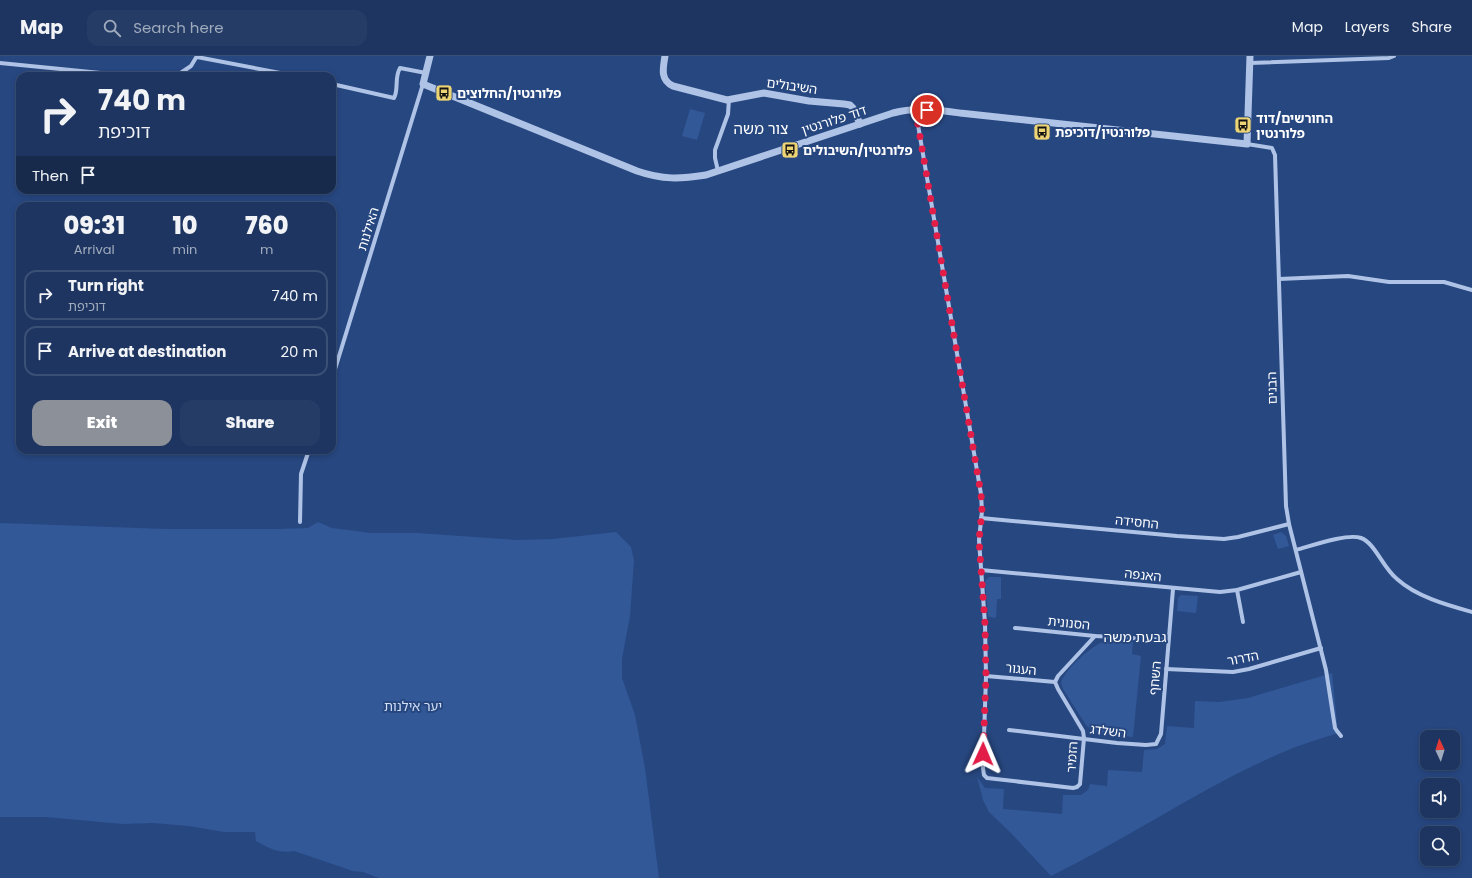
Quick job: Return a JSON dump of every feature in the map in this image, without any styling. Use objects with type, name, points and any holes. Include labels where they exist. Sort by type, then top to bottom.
[{"type":"street","points":[[182,72],[191,66],[197,56],[276,72]]},
{"type":"street","points":[[423,84],[430,56]]},
{"type":"street","name":"השיבולים","points":[[664,56],[664,76],[666,82],[670,84],[719,98],[729,99],[764,93],[809,101],[850,105],[860,124]]},
{"type":"street","points":[[1248,144],[1250,59],[1389,58],[1394,56]]},
{"type":"street","points":[[0,63],[91,72]]},
{"type":"street","points":[[336,85],[394,98],[396,94],[397,74],[400,68],[426,73]]},
{"type":"street","name":"דוד פלורנטין","points":[[423,84],[651,176],[675,179],[700,176],[718,171],[892,113],[917,109],[960,112],[1248,144]]},
{"type":"street","name":"האילנות","points":[[336,366],[423,84]]},
{"type":"street","points":[[718,171],[714,155],[728,114],[729,99]]},
{"type":"street","points":[[917,109],[917,119],[980,485],[982,505],[979,533],[985,624],[986,676]]},
{"type":"street","name":"הבנים","points":[[1248,144],[1272,148],[1275,155],[1284,491],[1289,524],[1329,682],[1335,728],[1341,736]]},
{"type":"street","points":[[1279,279],[1348,276],[1389,282],[1444,282],[1472,290]]},
{"type":"street","points":[[300,522],[302,474],[308,454]]},
{"type":"street","name":"החסידה","points":[[981,518],[1224,539],[1289,524]]},
{"type":"street","points":[[1296,550],[1344,537],[1353,536],[1361,538],[1372,545],[1390,573],[1406,586],[1432,598],[1472,612]]},
{"type":"street","name":"האנפה","points":[[981,570],[1173,589],[1220,592],[1237,590],[1301,572]]},
{"type":"street","name":"השחף","points":[[1156,744],[1161,734],[1173,589]]},
{"type":"street","points":[[1237,590],[1243,622]]},
{"type":"street","name":"הסנונית","points":[[1015,628],[1095,636],[1168,640]]},
{"type":"street","points":[[1055,682],[1058,676],[1095,636]]},
{"type":"street","name":"הדרור","points":[[1166,669],[1233,672],[1249,669],[1321,648]]},
{"type":"street","name":"העגור","points":[[986,676],[1055,682]]},
{"type":"street","name":"הזמיר","points":[[986,676],[983,768],[986,778],[1077,787],[1081,780],[1084,738],[1081,726],[1055,682]]},
{"type":"street","name":"השלדג","points":[[1009,730],[1125,743],[1156,744]]},
{"type":"green space","points":[[690,109],[705,113],[697,140],[682,136]]},
{"type":"green space","name":"יער אילנות","points":[[318,522],[332,528],[371,533],[417,533],[516,540],[553,539],[616,532],[631,547],[634,560],[630,616],[622,659],[622,678],[635,715],[645,768],[659,878],[379,878],[294,851],[284,852],[270,848],[256,841],[255,832],[224,832],[189,826],[153,823],[123,824],[46,817],[0,817],[0,523],[166,529],[278,529],[308,528]]},
{"type":"green space","points":[[1281,532],[1286,536],[1289,546],[1278,549],[1273,535]]},
{"type":"green space","points":[[989,577],[1001,577],[1001,599],[997,599],[996,618],[989,617],[988,615],[985,581]]},
{"type":"green space","points":[[1181,595],[1198,596],[1196,613],[1177,611],[1178,598]]},
{"type":"green space","points":[[1106,641],[1133,642],[1132,654],[1141,656],[1133,737],[1098,733],[1093,731],[1086,725],[1063,689],[1061,683],[1067,672],[1080,658],[1094,647]]},
{"type":"green space","points":[[1332,673],[1338,733],[1288,750],[1244,770],[1107,847],[1051,876],[989,812],[983,800],[977,777],[985,788],[1004,789],[1003,809],[1062,814],[1063,795],[1081,795],[1088,790],[1090,784],[1107,786],[1108,770],[1142,772],[1144,750],[1157,749],[1165,744],[1167,726],[1194,728],[1195,701],[1219,702],[1248,698]]},
{"type":"place","name":"פלורנטין/החלוצים","points":[[444,93]]},
{"type":"place","name":"החורשים/דוד פלורנטין","points":[[1243,125]]},
{"type":"place","name":"פלורנטין/דוכיפת","points":[[1042,132]]},
{"type":"place","name":"פלורנטין/השיבולים","points":[[790,150]]},
{"type":"district","name":"צור משה","points":[[761,128]]},
{"type":"district","name":"גבעת משה","points":[[1135,637]]},
{"type":"route","points":[[927,110],[917,109],[917,119],[980,485],[982,505],[979,540],[985,624],[986,676],[983,754]]}]
